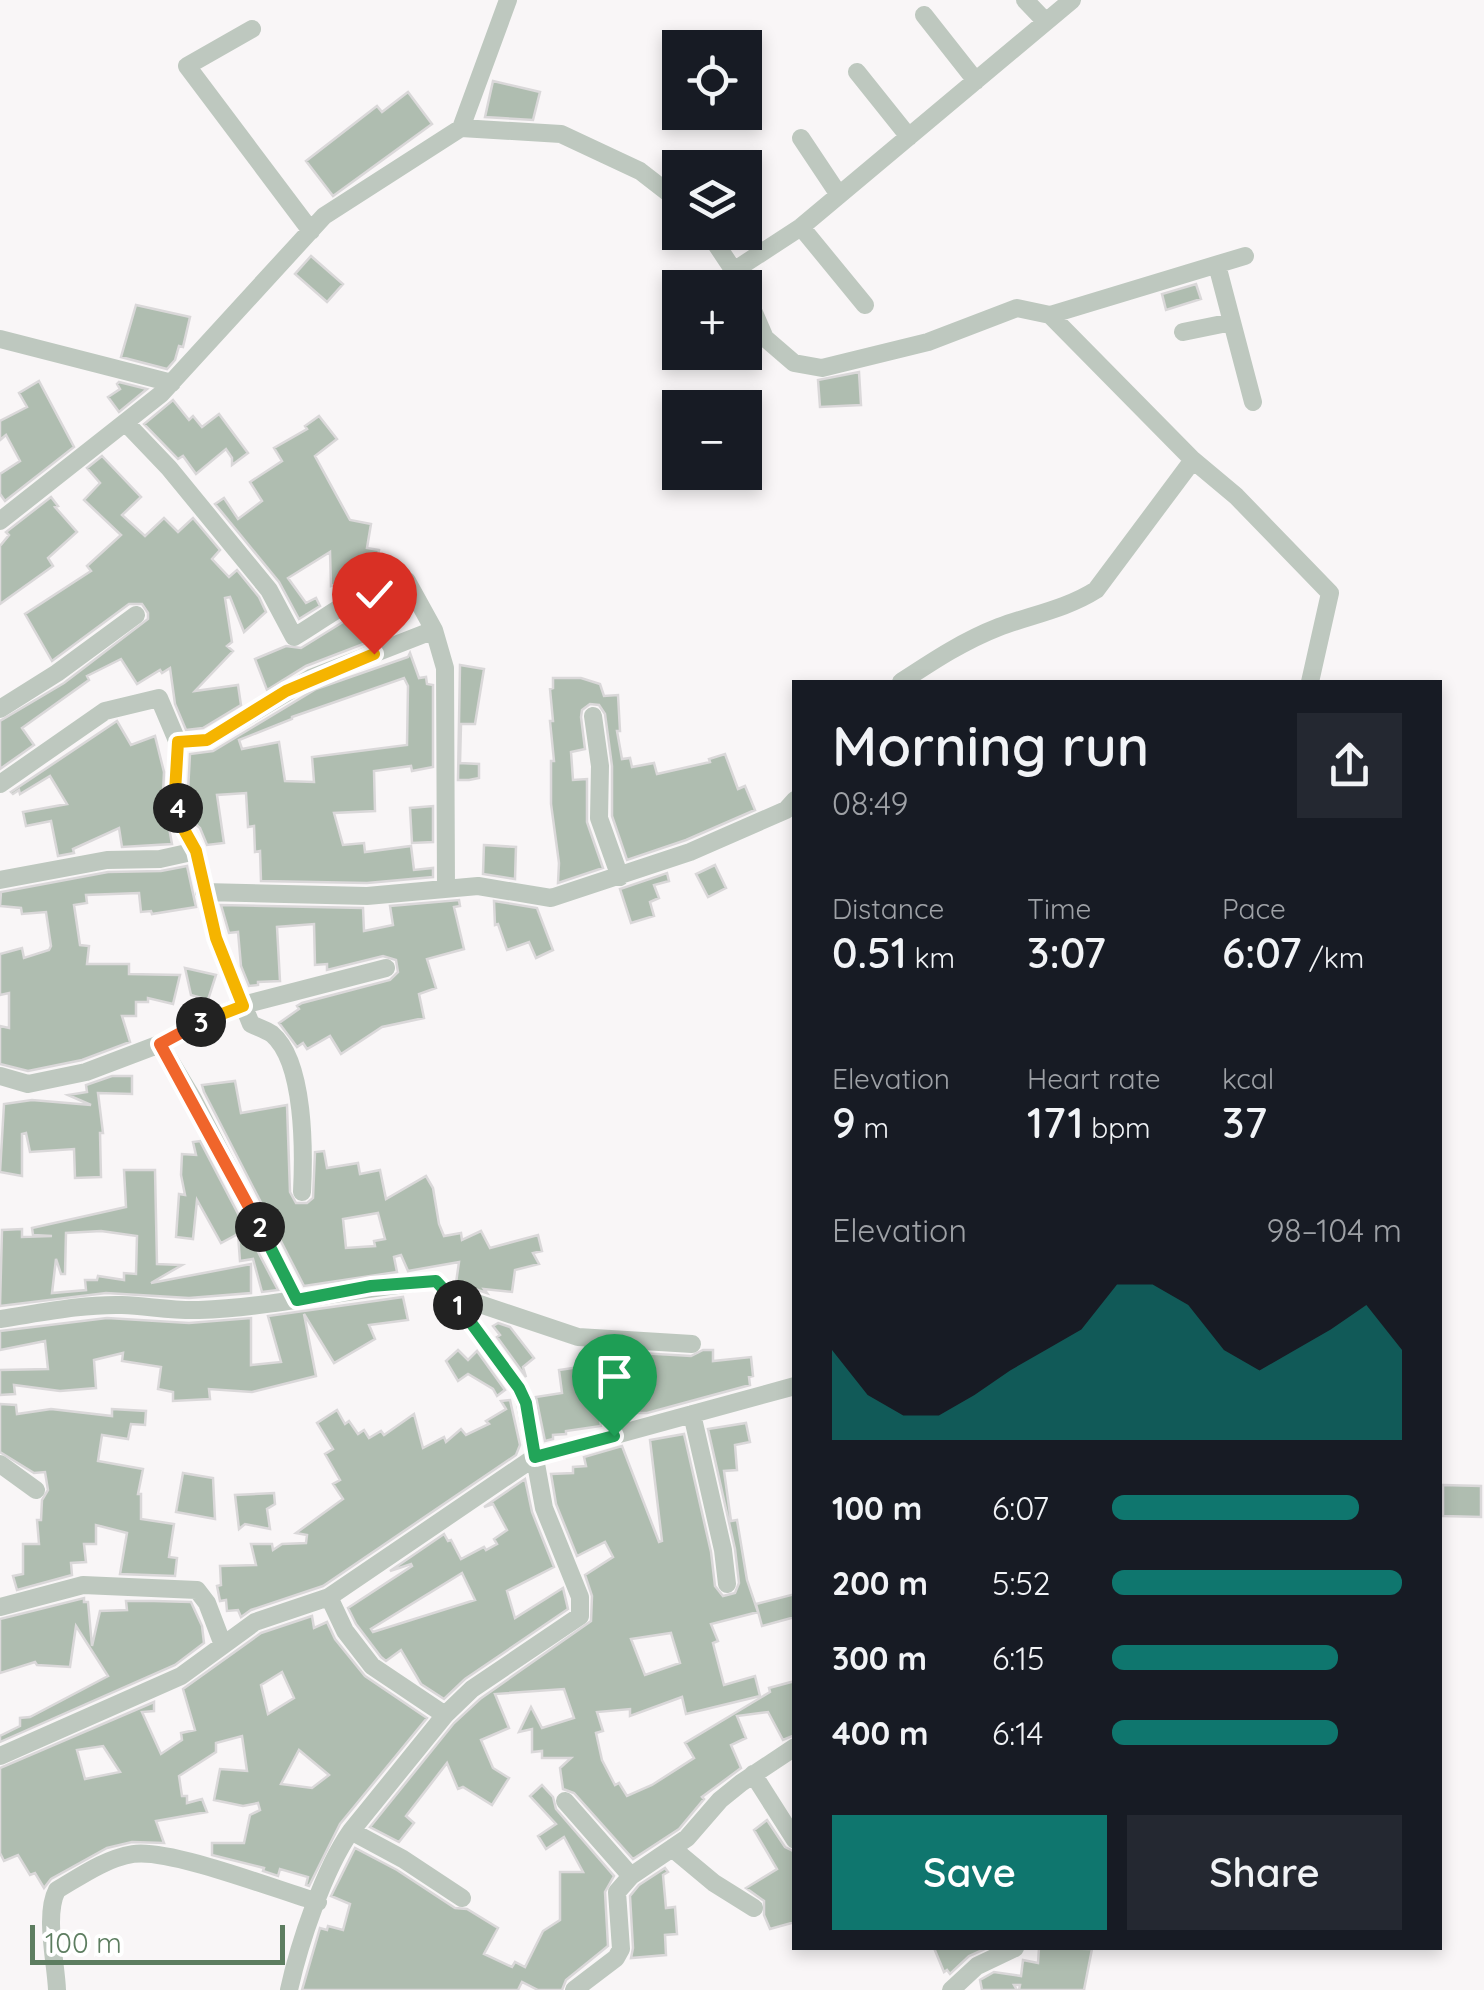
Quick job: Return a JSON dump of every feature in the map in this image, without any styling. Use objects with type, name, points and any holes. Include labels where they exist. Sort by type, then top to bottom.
[{"type":"street","points":[[461,128],[508,0]]},
{"type":"street","points":[[1025,0],[1046,22]]},
{"type":"street","points":[[755,270],[1072,0]]},
{"type":"street","points":[[924,14],[976,81]]},
{"type":"street","points":[[252,28],[187,66],[311,231]]},
{"type":"street","points":[[857,72],[909,137]]},
{"type":"street","points":[[0,521],[172,383],[324,216],[461,128],[561,134],[640,171],[662,188]]},
{"type":"street","points":[[800,138],[839,195]]},
{"type":"street","points":[[801,228],[865,305]]},
{"type":"street","points":[[762,331],[794,363],[822,368],[928,342],[1016,308],[1050,315],[1245,256]]},
{"type":"street","points":[[1218,265],[1253,402]]},
{"type":"street","points":[[1050,315],[1330,593],[1310,680]]},
{"type":"street","points":[[1184,332],[1232,322]]},
{"type":"street","points":[[0,340],[172,383]]},
{"type":"street","points":[[126,423],[169,468],[269,590],[294,637],[363,594],[388,583],[408,581],[434,630],[445,668],[446,887]]},
{"type":"street","points":[[905,680],[949,650],[998,628],[1080,600],[1096,590],[1193,460]]},
{"type":"street","points":[[0,709],[136,615]]},
{"type":"street","points":[[178,742],[207,740],[311,678],[434,630]]},
{"type":"street","points":[[0,784],[105,711],[159,698],[178,742],[175,792],[182,826],[196,851],[216,938],[251,1024],[272,1034],[288,1057],[304,1144],[302,1192]]},
{"type":"street","points":[[593,716],[600,766],[599,818],[620,877]]},
{"type":"street","points":[[204,892],[367,896],[478,886],[551,898],[620,877],[735,833],[786,810],[792,803]]},
{"type":"street","points":[[0,880],[108,860],[160,859],[196,851]]},
{"type":"street","points":[[0,1076],[28,1084],[86,1072],[243,1006],[386,968]]},
{"type":"street","points":[[160,1044],[297,1300]]},
{"type":"street","points":[[0,1319],[119,1305],[198,1310],[436,1281],[519,1388],[526,1403],[544,1508],[580,1597],[580,1616],[472,1688],[445,1714],[351,1832],[338,1852],[318,1902],[288,1990]]},
{"type":"street","points":[[448,1293],[578,1337],[692,1344]]},
{"type":"street","points":[[0,1756],[181,1676],[255,1622],[329,1597],[535,1457],[792,1387]]},
{"type":"street","points":[[692,1414],[727,1584]]},
{"type":"street","points":[[0,1464],[36,1490]]},
{"type":"street","points":[[0,1607],[84,1585],[197,1590],[207,1603],[223,1645]]},
{"type":"street","points":[[329,1597],[346,1631],[372,1666],[445,1714]]},
{"type":"street","points":[[574,1990],[621,1950],[617,1892],[630,1876],[693,1832],[720,1800],[753,1774],[792,1750]]},
{"type":"street","points":[[753,1774],[792,1835]]},
{"type":"street","points":[[565,1801],[630,1876]]},
{"type":"street","points":[[351,1832],[403,1859],[462,1898]]},
{"type":"street","points":[[672,1848],[714,1883],[754,1908]]},
{"type":"street","points":[[57,1990],[50,1912],[53,1897],[57,1890],[105,1862],[136,1853],[164,1854],[318,1902]]},
{"type":"street","points":[[951,1990],[977,1966],[1011,1950]]},
{"type":"building","points":[[493,81],[540,92],[533,120],[485,117]]},
{"type":"building","points":[[408,92],[432,124],[333,196],[306,161],[377,106],[382,112]]},
{"type":"building","points":[[311,256],[343,284],[327,302],[295,274]]},
{"type":"building","points":[[1196,284],[1201,299],[1166,310],[1162,294]]},
{"type":"building","points":[[136,305],[190,317],[183,347],[179,346],[167,369],[121,357]]},
{"type":"building","points":[[859,372],[861,405],[820,407],[818,380]]},
{"type":"building","points":[[39,381],[74,447],[5,501],[0,494],[0,474],[20,461],[6,435],[0,440],[0,421],[27,407],[19,393]]},
{"type":"building","points":[[119,382],[147,389],[119,412],[108,397],[120,389]]},
{"type":"building","points":[[173,400],[189,420],[193,416],[202,427],[219,414],[248,453],[232,465],[226,449],[196,474],[183,456],[178,459],[144,424]]},
{"type":"building","points":[[319,416],[337,439],[315,456],[350,520],[371,524],[367,548],[379,550],[375,571],[331,586],[330,552],[288,578],[306,603],[316,598],[320,606],[299,619],[279,582],[215,504],[224,498],[238,519],[262,501],[250,482],[282,461],[274,448],[307,429],[305,426]]},
{"type":"building","points":[[102,456],[141,497],[122,515],[145,536],[164,518],[178,532],[193,518],[220,550],[212,559],[229,577],[237,570],[259,597],[266,612],[244,632],[230,597],[225,598],[232,642],[227,646],[233,651],[195,691],[238,685],[241,705],[203,728],[186,730],[175,704],[170,668],[137,684],[121,659],[87,676],[89,680],[22,728],[34,745],[0,769],[0,721],[64,683],[148,619],[142,604],[129,604],[52,661],[25,614],[91,571],[87,566],[121,535],[84,500],[100,483],[87,468]]},
{"type":"building","points":[[51,497],[77,532],[48,558],[53,566],[0,604],[0,546],[9,535],[6,532]]},
{"type":"building","points":[[388,599],[396,617],[360,634],[366,643],[306,666],[267,690],[255,659],[286,646],[301,648]]},
{"type":"building","points":[[410,653],[419,678],[426,677],[427,684],[433,685],[433,767],[374,771],[375,811],[334,813],[343,845],[364,843],[365,852],[411,846],[414,870],[433,868],[433,877],[367,883],[261,881],[260,851],[255,852],[254,826],[248,827],[246,793],[217,795],[224,843],[207,845],[193,822],[188,791],[190,754],[213,751],[316,689],[408,657]],"holes":[[[404,678],[408,686],[407,745],[312,757],[314,782],[285,781],[279,742],[242,749],[239,740],[292,717]]]},
{"type":"building","points":[[460,665],[484,669],[475,724],[461,724],[460,763],[479,764],[479,778],[469,780],[458,780]]},
{"type":"building","points":[[553,678],[581,678],[600,684],[604,696],[618,695],[617,731],[622,759],[630,758],[632,767],[654,763],[657,774],[710,762],[709,759],[725,754],[738,789],[745,786],[755,810],[627,860],[612,816],[612,766],[605,714],[599,705],[590,704],[582,710],[581,717],[585,749],[571,752],[573,780],[587,779],[587,822],[603,868],[558,883],[551,804]]},
{"type":"building","points":[[117,721],[131,745],[155,736],[164,772],[163,794],[172,844],[122,847],[119,828],[73,849],[74,853],[58,856],[51,821],[26,826],[23,812],[67,804],[50,776],[20,794],[19,790],[11,792]]},
{"type":"building","points":[[433,806],[433,842],[412,843],[410,808]]},
{"type":"building","points":[[484,845],[516,847],[515,879],[483,874]]},
{"type":"building","points":[[715,865],[726,888],[708,897],[696,874]]},
{"type":"building","points":[[187,866],[196,907],[141,912],[139,893],[86,895],[87,903],[74,905],[80,945],[89,946],[87,964],[129,964],[129,974],[180,975],[173,1004],[148,998],[148,1002],[136,1002],[136,1016],[122,1016],[130,1042],[82,1060],[28,1071],[0,1064],[0,1026],[9,1028],[9,993],[0,995],[0,954],[22,948],[24,958],[51,946],[46,912],[22,914],[21,908],[0,906],[1,892],[108,872],[161,871]]},
{"type":"building","points":[[667,873],[669,881],[654,885],[659,898],[650,902],[654,916],[631,923],[620,889]]},
{"type":"building","points":[[459,900],[460,906],[454,907],[464,949],[427,959],[436,988],[419,994],[424,1018],[382,1027],[341,1054],[330,1036],[307,1049],[303,1043],[297,1047],[279,1023],[302,1003],[390,980],[398,972],[396,960],[383,956],[327,970],[327,964],[315,965],[314,924],[277,927],[280,981],[249,986],[241,966],[238,932],[229,933],[221,905],[363,908],[364,931],[393,925],[390,906]]},
{"type":"building","points":[[494,901],[537,908],[553,950],[536,958],[529,942],[507,950],[498,924],[495,925]]},
{"type":"building","points":[[185,968],[216,975],[208,1000],[191,995]]},
{"type":"building","points":[[112,1076],[132,1076],[132,1094],[98,1093],[103,1133],[101,1177],[75,1178],[74,1149],[30,1152],[26,1133],[22,1134],[22,1176],[0,1172],[4,1104],[32,1100],[91,1105],[68,1095],[87,1092],[86,1085]]},
{"type":"building","points":[[235,1081],[241,1113],[287,1105],[290,1192],[296,1203],[307,1203],[313,1198],[315,1152],[324,1151],[327,1168],[358,1163],[360,1174],[380,1170],[386,1199],[426,1176],[433,1188],[444,1236],[461,1233],[462,1240],[481,1231],[490,1248],[538,1235],[542,1251],[533,1253],[539,1264],[515,1270],[512,1292],[484,1289],[487,1293],[456,1283],[459,1262],[408,1271],[401,1255],[394,1257],[397,1272],[304,1286],[202,1085]],"holes":[[[378,1213],[385,1239],[374,1241],[375,1246],[346,1248],[343,1219]]]},
{"type":"building","points":[[200,1141],[278,1290],[262,1292],[253,1259],[240,1261],[238,1234],[221,1243],[197,1200],[193,1239],[176,1237],[179,1194],[185,1195],[182,1154],[196,1155],[193,1142]]},
{"type":"building","points":[[124,1170],[155,1170],[157,1264],[182,1265],[151,1283],[251,1264],[251,1293],[189,1298],[106,1293],[0,1306],[2,1230],[22,1229],[22,1237],[52,1236],[33,1235],[32,1228],[126,1207]],"holes":[[[101,1231],[137,1236],[136,1274],[124,1273],[124,1280],[98,1276],[97,1280],[85,1280],[86,1290],[52,1293],[56,1259],[61,1274],[65,1274],[66,1233]]]},
{"type":"building","points":[[403,1297],[408,1320],[369,1325],[375,1339],[334,1363],[304,1314],[316,1376],[252,1392],[209,1389],[210,1399],[173,1401],[173,1392],[158,1389],[161,1367],[122,1361],[123,1353],[94,1360],[96,1388],[60,1391],[14,1385],[15,1394],[0,1395],[0,1370],[48,1369],[45,1341],[0,1350],[0,1331],[107,1318],[189,1323],[251,1318],[251,1365],[281,1362],[268,1316]]},
{"type":"building","points":[[498,1323],[510,1327],[534,1358],[523,1367],[526,1377],[497,1337],[500,1335],[493,1326]]},
{"type":"building","points":[[458,1350],[468,1360],[477,1351],[505,1390],[497,1396],[493,1389],[468,1374],[458,1381],[446,1361]]},
{"type":"building","points":[[713,1350],[713,1361],[751,1357],[750,1385],[647,1413],[635,1413],[635,1391],[598,1400],[601,1426],[566,1431],[545,1441],[536,1397],[562,1393],[559,1370],[593,1365],[592,1356],[622,1352],[691,1356]]},
{"type":"building","points":[[510,1400],[520,1445],[516,1455],[323,1586],[251,1610],[241,1617],[238,1610],[227,1611],[226,1600],[220,1601],[217,1586],[221,1585],[220,1566],[256,1565],[251,1544],[272,1544],[273,1550],[282,1544],[306,1543],[307,1535],[296,1533],[343,1499],[333,1484],[340,1480],[325,1454],[333,1449],[317,1423],[337,1410],[345,1424],[349,1421],[358,1434],[364,1430],[369,1438],[381,1431],[384,1435],[414,1414],[423,1448],[444,1437],[446,1442],[461,1429],[466,1435],[489,1424],[486,1421],[506,1409],[501,1401]]},
{"type":"building","points":[[0,1404],[16,1405],[17,1414],[51,1409],[112,1416],[112,1409],[146,1411],[145,1425],[131,1424],[128,1439],[102,1435],[98,1461],[143,1469],[138,1494],[141,1519],[174,1524],[169,1557],[177,1558],[175,1576],[120,1574],[127,1533],[96,1525],[96,1544],[84,1544],[86,1562],[71,1563],[72,1575],[17,1590],[13,1576],[23,1574],[23,1544],[39,1544],[37,1520],[41,1520],[42,1500],[48,1490],[45,1472],[34,1473],[0,1452]]},
{"type":"building","points":[[746,1423],[750,1442],[735,1445],[737,1470],[724,1471],[731,1521],[737,1520],[747,1580],[758,1612],[711,1624],[718,1641],[713,1643],[724,1685],[755,1676],[760,1696],[686,1714],[682,1697],[630,1716],[630,1709],[597,1712],[603,1731],[596,1733],[602,1760],[615,1785],[619,1783],[627,1796],[694,1758],[685,1743],[770,1692],[769,1688],[792,1682],[792,1736],[783,1740],[768,1712],[737,1716],[746,1738],[731,1745],[741,1768],[702,1797],[679,1829],[633,1859],[574,1793],[563,1789],[560,1768],[571,1758],[542,1758],[542,1751],[532,1752],[532,1729],[519,1732],[531,1707],[542,1728],[574,1718],[564,1689],[495,1694],[509,1728],[481,1740],[493,1768],[509,1778],[492,1805],[463,1787],[458,1789],[447,1763],[406,1816],[414,1823],[399,1842],[370,1827],[454,1723],[480,1699],[591,1621],[592,1596],[585,1575],[613,1557],[605,1542],[577,1556],[556,1504],[551,1474],[573,1473],[573,1467],[586,1466],[584,1457],[622,1446],[659,1542],[662,1541],[650,1440],[684,1434],[715,1586],[723,1596],[735,1593],[739,1583],[708,1429]],"holes":[[[671,1633],[680,1663],[645,1675],[631,1639]]]},
{"type":"building","points":[[183,1473],[213,1478],[215,1519],[176,1512]]},
{"type":"building","points":[[525,1479],[532,1512],[554,1567],[507,1591],[515,1618],[563,1588],[568,1609],[465,1679],[444,1699],[421,1684],[401,1650],[386,1661],[381,1657],[348,1608],[412,1566],[390,1571],[444,1534],[461,1559],[497,1544],[494,1539],[507,1530],[493,1504],[484,1507]],"holes":[[[462,1573],[475,1600],[373,1632],[371,1629]]]},
{"type":"building","points":[[1443,1485],[1481,1486],[1481,1517],[1443,1516]]},
{"type":"building","points":[[274,1493],[275,1504],[267,1509],[270,1529],[245,1524],[239,1529],[235,1495]]},
{"type":"building","points":[[792,1595],[792,1618],[762,1626],[756,1604]]},
{"type":"building","points":[[84,1598],[88,1602],[92,1646],[100,1611],[127,1610],[126,1601],[191,1602],[202,1626],[204,1643],[175,1665],[0,1742],[0,1736],[20,1726],[20,1718],[30,1717],[108,1676],[76,1626],[70,1667],[35,1662],[0,1673],[0,1619]]},
{"type":"building","points":[[312,1616],[314,1628],[327,1622],[335,1639],[365,1676],[427,1718],[340,1824],[309,1886],[308,1877],[280,1869],[278,1876],[263,1871],[264,1868],[212,1855],[212,1843],[244,1843],[250,1815],[260,1810],[258,1803],[243,1806],[214,1800],[220,1769],[247,1771],[242,1736],[216,1743],[216,1752],[179,1776],[187,1803],[202,1799],[207,1812],[156,1821],[164,1843],[132,1842],[107,1848],[51,1879],[44,1888],[18,1855],[4,1861],[0,1853],[0,1768],[154,1702],[154,1711],[142,1712],[161,1754],[182,1740],[181,1733],[195,1730],[183,1689],[261,1633]],"holes":[[[282,1672],[294,1698],[268,1714],[261,1685]],[[103,1746],[120,1772],[85,1779],[77,1750]],[[299,1750],[329,1775],[312,1788],[281,1784]]]},
{"type":"building","points":[[542,1785],[553,1797],[556,1809],[614,1876],[605,1892],[608,1946],[566,1980],[562,1990],[538,1990],[522,1982],[518,1990],[302,1990],[320,1928],[343,1930],[350,1904],[331,1896],[355,1848],[455,1908],[467,1909],[498,1928],[484,1954],[512,1967],[515,1962],[525,1967],[543,1931],[560,1920],[560,1872],[583,1872],[564,1837],[546,1849],[538,1836],[556,1824],[530,1796]]},
{"type":"building","points":[[767,1820],[785,1847],[792,1850],[792,1923],[770,1929],[764,1901],[746,1888],[777,1869],[754,1830]]},
{"type":"building","points":[[665,1868],[666,1908],[675,1907],[677,1934],[665,1935],[666,1955],[631,1958],[630,1896]]},
{"type":"building","points":[[935,1950],[982,1950],[969,1956],[950,1974],[944,1972]]},
{"type":"building","points":[[1039,1950],[1092,1950],[1084,1990],[1019,1990],[1020,1985],[1014,1985],[1017,1990],[982,1990],[980,1980],[994,1972],[1021,1976],[1023,1960],[1038,1963]]},
{"type":"route","points":[[374,654],[311,678],[207,740],[178,742],[175,792],[182,826],[196,851],[216,938],[243,1006],[160,1044],[297,1300],[371,1286],[436,1281],[519,1388],[526,1403],[535,1457],[614,1436]]}]
